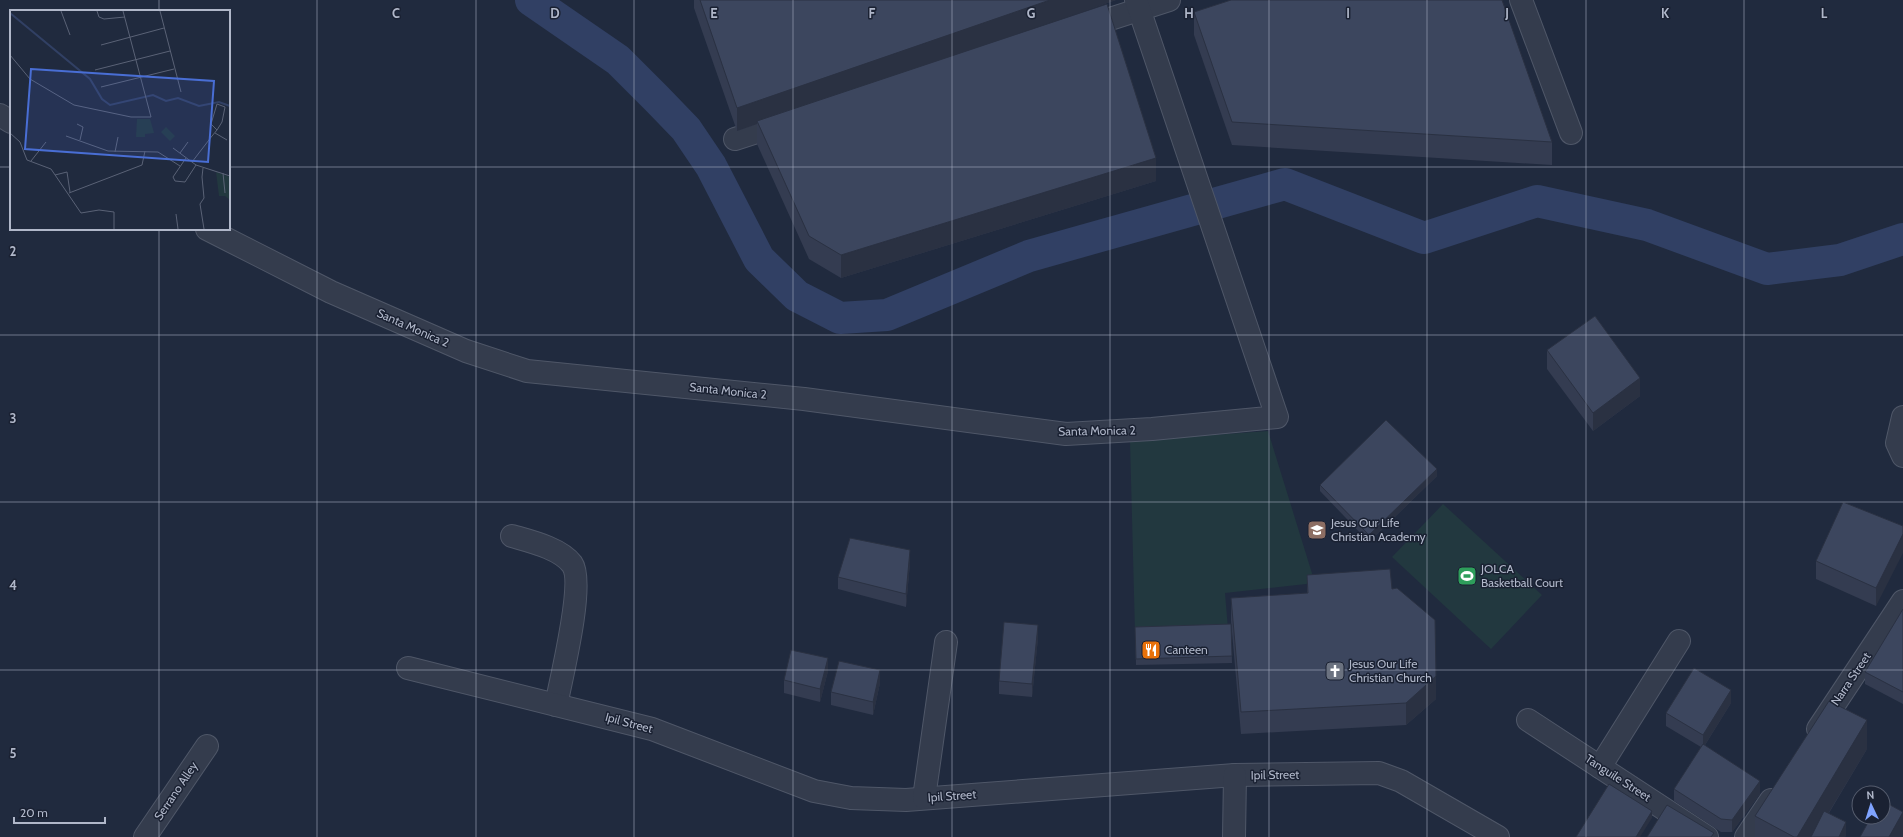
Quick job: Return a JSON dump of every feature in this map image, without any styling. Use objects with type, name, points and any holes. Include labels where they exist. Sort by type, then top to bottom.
[{"type":"street","points":[[1065,33],[1138,5],[1169,0]]},
{"type":"street","points":[[1521,0],[1571,133]]},
{"type":"street","name":"Santa Monica 2","points":[[209,230],[331,292],[466,351],[527,371],[804,399],[1066,434],[1152,429],[1276,416],[1138,5]]},
{"type":"street","points":[[0,115],[10,121]]},
{"type":"street","points":[[735,139],[802,117]]},
{"type":"street","points":[[1903,418],[1897,442],[1903,456]]},
{"type":"street","points":[[512,536],[546,547],[572,564],[575,571],[575,601],[556,705]]},
{"type":"street","name":"Narra Street","points":[[1806,748],[1903,601]]},
{"type":"street","points":[[1600,767],[1679,641]]},
{"type":"street","points":[[924,798],[946,642]]},
{"type":"street","name":"Ipil Street","points":[[408,668],[652,729],[814,791],[851,798],[906,800],[1235,775],[1379,773],[1401,781],[1498,837]]},
{"type":"street","name":"Tanguile Street","points":[[1528,720],[1600,767],[1660,817],[1707,837]]},
{"type":"street","name":"Serrano Alley","points":[[145,837],[207,746]]},
{"type":"street","points":[[1234,837],[1235,775]]},
{"type":"street","points":[[1746,837],[1780,786]]},
{"type":"shaded area","points":[[1268,431],[1315,583],[1225,593],[1228,629],[1135,632],[1130,441]]},
{"type":"shaded area","name":"JOLCA Basketball Court","points":[[1443,504],[1542,595],[1491,649],[1392,557]]},
{"type":"building","points":[[700,0],[1050,0],[737,108]]},
{"type":"building","points":[[1231,0],[1502,0],[1552,142],[1232,122],[1194,12]]},
{"type":"building","points":[[1107,4],[1156,158],[841,255],[809,236],[757,121]]},
{"type":"building","points":[[1595,316],[1640,378],[1593,413],[1547,350]]},
{"type":"building","points":[[1386,420],[1437,469],[1369,535],[1320,485]]},
{"type":"building","points":[[1843,502],[1903,526],[1903,534],[1876,588],[1816,561]]},
{"type":"building","points":[[850,538],[910,550],[906,594],[838,577]]},
{"type":"building","name":"Jesus Our Life Christian Church","points":[[1390,569],[1392,589],[1397,588],[1435,620],[1436,676],[1406,703],[1241,712],[1231,598],[1308,593],[1307,575]]},
{"type":"building","points":[[1903,609],[1903,692],[1865,672]]},
{"type":"building","points":[[1004,622],[1038,625],[1032,684],[999,681]]},
{"type":"building","points":[[1231,624],[1232,656],[1136,659],[1135,627]]},
{"type":"building","points":[[791,650],[828,658],[820,689],[784,680]]},
{"type":"building","points":[[839,661],[880,670],[873,702],[831,692]]},
{"type":"building","points":[[1694,668],[1731,690],[1703,735],[1666,713]]},
{"type":"building","points":[[1829,701],[1867,720],[1797,837],[1794,837],[1755,816]]},
{"type":"building","points":[[1703,744],[1760,781],[1732,820],[1721,819],[1674,789]]},
{"type":"building","points":[[1609,784],[1652,811],[1636,837],[1576,837]]},
{"type":"building","points":[[1667,805],[1714,833],[1711,837],[1647,837]]},
{"type":"building","points":[[1891,805],[1903,812],[1889,837],[1860,837],[1867,825],[1891,825]]},
{"type":"building","points":[[1824,811],[1846,822],[1839,837],[1811,837]]},
{"type":"waterway","points":[[531,0],[618,60],[657,99],[686,129],[711,166],[759,259],[797,296],[840,318],[887,315],[1029,256],[1285,184],[1424,238],[1537,201],[1647,225],[1767,269],[1840,260],[1903,239]]},
{"type":"place","name":"Jesus Our Life Christian Academy","points":[[1317,530]]},
{"type":"place","name":"JOLCA Basketball Court","points":[[1467,576]]},
{"type":"place","name":"Canteen","points":[[1151,650]]},
{"type":"place","name":"Jesus Our Life Christian Church","points":[[1335,671]]}]
